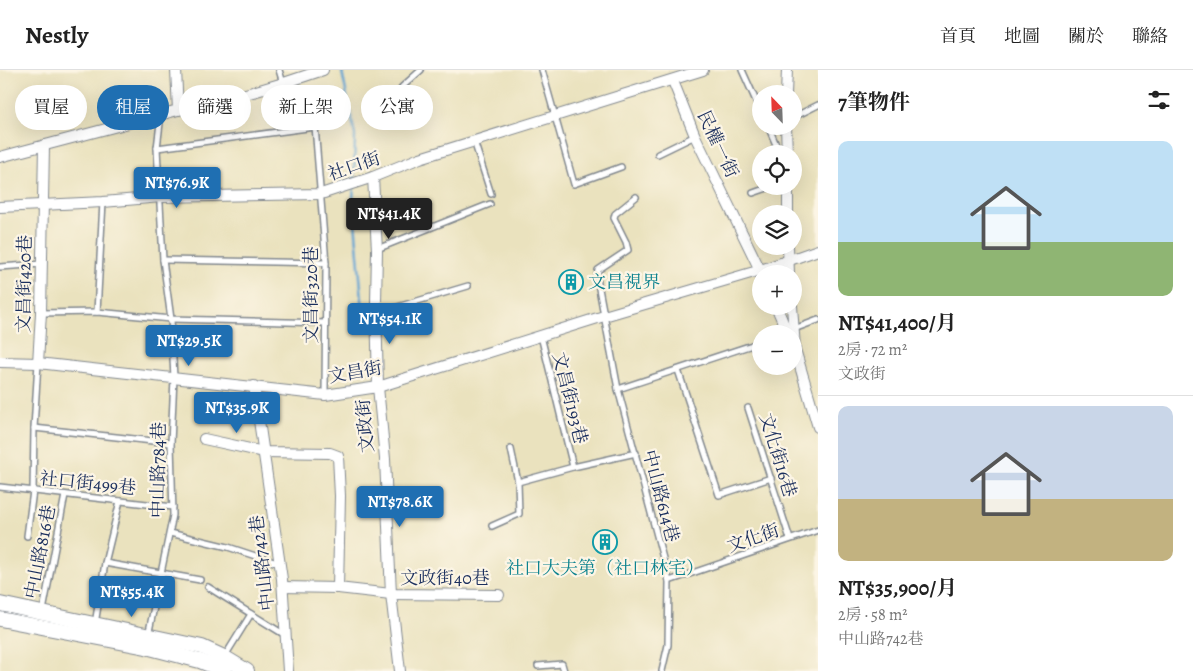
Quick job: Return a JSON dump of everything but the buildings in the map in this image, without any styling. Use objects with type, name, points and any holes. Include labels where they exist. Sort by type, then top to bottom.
[{"type":"street","points":[[176,70],[178,110]]},
{"type":"street","points":[[169,113],[227,100],[284,84],[323,70]]},
{"type":"street","name":"社口街","points":[[0,207],[103,202],[161,196],[321,194],[373,177],[420,158],[673,81],[703,70]]},
{"type":"street","points":[[786,85],[787,70]]},
{"type":"street","name":"民權一街","points":[[673,81],[695,136],[758,265]]},
{"type":"street","points":[[0,157],[103,130]]},
{"type":"street","name":"文昌街420巷","points":[[38,363],[41,313],[44,145]]},
{"type":"street","name":"文政街","points":[[373,177],[378,387],[385,459],[391,594],[400,671]]},
{"type":"street","name":"文昌街","points":[[777,265],[818,250]]},
{"type":"street","points":[[788,255],[788,265]]},
{"type":"street","name":"文昌街","points":[[0,362],[38,363],[325,395],[378,387],[604,316],[752,275]]},
{"type":"street","points":[[802,368],[814,400],[818,427]]},
{"type":"street","name":"中山路742巷","points":[[254,386],[283,587],[288,671]]},
{"type":"street","points":[[204,439],[264,452],[330,454],[338,456],[340,496],[338,588]]},
{"type":"street","name":"文政街40巷","points":[[283,587],[338,588],[391,594],[499,595]]},
{"type":"street","points":[[0,604],[202,648],[224,657],[247,671]]},
{"type":"street","points":[[0,619],[146,647],[200,661],[225,671]]},
{"type":"lane","points":[[279,70],[284,84]]},
{"type":"lane","points":[[404,85],[421,70]]},
{"type":"lane","points":[[542,70],[574,184],[621,167]]},
{"type":"lane","points":[[742,70],[752,92]]},
{"type":"lane","points":[[802,112],[818,105]]},
{"type":"lane","name":"中山路784巷","points":[[148,636],[173,515],[171,442],[174,378],[172,319],[163,260],[157,148],[160,130]]},
{"type":"lane","points":[[157,148],[292,130]]},
{"type":"lane","name":"文昌街320巷","points":[[315,130],[326,262],[325,395]]},
{"type":"lane","points":[[658,154],[695,136]]},
{"type":"lane","points":[[474,142],[491,194]]},
{"type":"lane","name":"中山路614巷","points":[[636,198],[615,214],[614,218],[628,250],[598,270],[597,278],[618,388],[669,581],[668,646],[662,671]]},
{"type":"lane","points":[[98,312],[103,202]]},
{"type":"lane","points":[[376,250],[490,204]]},
{"type":"lane","points":[[163,260],[326,262]]},
{"type":"lane","points":[[0,267],[42,264]]},
{"type":"lane","points":[[376,313],[468,286]]},
{"type":"lane","points":[[41,313],[98,312],[172,319],[325,323]]},
{"type":"lane","points":[[802,327],[818,320]]},
{"type":"lane","name":"文昌街193巷","points":[[540,336],[573,467]]},
{"type":"lane","points":[[618,388],[752,345]]},
{"type":"lane","name":"中山路816巷","points":[[27,536],[33,491],[38,363]]},
{"type":"lane","points":[[678,370],[719,496],[771,478]]},
{"type":"lane","name":"文化街16巷","points":[[748,408],[790,539]]},
{"type":"lane","points":[[34,428],[171,442]]},
{"type":"lane","points":[[492,526],[519,514],[518,482],[511,449]]},
{"type":"lane","points":[[518,482],[636,453]]},
{"type":"lane","name":"社口街499巷","points":[[0,487],[173,507]]},
{"type":"lane","name":"中山路816巷","points":[[42,614],[65,494]]},
{"type":"lane","points":[[95,624],[104,563],[120,501]]},
{"type":"lane","name":"文化街","points":[[669,581],[818,530]]},
{"type":"lane","name":"中山路784巷","points":[[170,533],[228,547],[280,564]]},
{"type":"lane","points":[[104,563],[200,580]]},
{"type":"lane","points":[[208,587],[286,635]]},
{"type":"lane","points":[[224,657],[251,614]]},
{"type":"lane","points":[[538,666],[562,664],[564,671]]},
{"type":"waterway","points":[[347,70],[342,72],[355,135],[354,181]]},
{"type":"waterway","points":[[354,186],[353,199],[364,322]]},
{"type":"place","name":"文昌視界","points":[[571,282]]},
{"type":"place","name":"社口大夫第（社口林宅）","points":[[605,542]]}]
